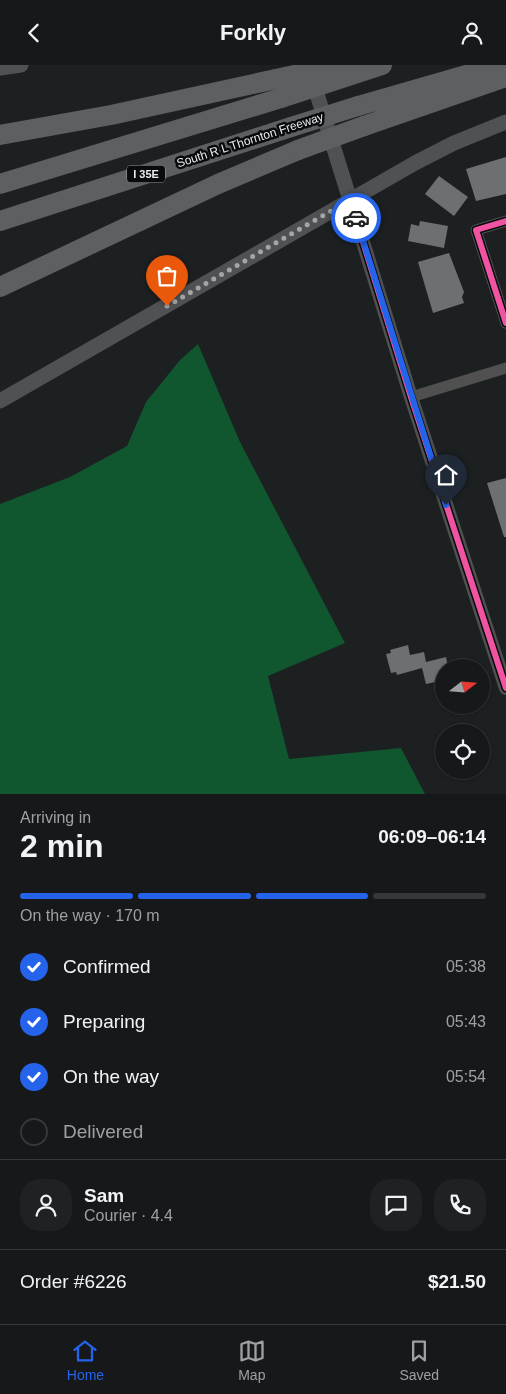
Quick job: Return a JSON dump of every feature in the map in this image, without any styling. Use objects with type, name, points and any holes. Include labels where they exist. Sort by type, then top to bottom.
[{"type":"highway","points":[[0,184],[342,65]]},
{"type":"highway","points":[[0,135],[279,88],[382,65]]},
{"type":"highway","name":"South R L Thornton Freeway","points":[[0,221],[358,106],[501,65]]},
{"type":"highway","points":[[0,287],[218,184],[298,150],[506,77]]},
{"type":"main road","points":[[0,68],[21,65]]},
{"type":"main road","points":[[308,65],[350,200]]},
{"type":"main road","points":[[0,401],[350,200],[454,143],[506,123]]},
{"type":"street","points":[[350,200],[410,397],[506,686]]},
{"type":"street","points":[[506,221],[476,230],[506,323]]},
{"type":"street","points":[[410,397],[506,368]]},
{"type":"green space","points":[[198,344],[240,442],[345,643],[268,676],[289,759],[401,748],[425,794],[0,794],[0,504],[70,477],[127,446],[146,402],[180,360]]},
{"type":"building","points":[[506,157],[506,194],[476,201],[466,169]]},
{"type":"building","points":[[439,176],[468,197],[454,216],[425,194]]},
{"type":"building","points":[[420,221],[448,226],[444,248],[408,241],[411,224],[419,226]]},
{"type":"building","points":[[449,253],[464,292],[462,297],[464,303],[433,313],[418,262]]},
{"type":"building","points":[[506,478],[506,537],[504,537],[487,483]]},
{"type":"building","points":[[408,645],[410,655],[424,652],[426,662],[435,660],[435,682],[426,684],[422,668],[397,675],[396,672],[391,673],[386,654],[391,653],[390,650]]},
{"type":"cycle path","points":[[350,200],[411,397],[506,688]]},
{"type":"cycle path","points":[[506,221],[476,230],[506,323]]},
{"type":"way so far","points":[[167,306],[350,200],[356,218]]},
{"type":"route","points":[[356,218],[410,397],[446,505]]}]
